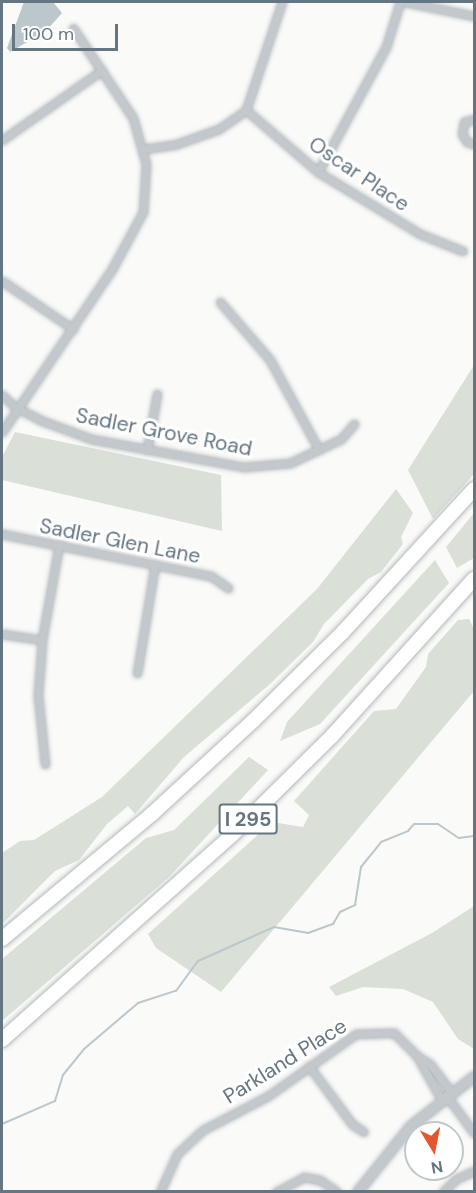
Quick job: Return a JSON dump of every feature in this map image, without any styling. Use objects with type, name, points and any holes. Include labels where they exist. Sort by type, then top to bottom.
[{"type":"highway","points":[[2,939],[145,820],[253,721],[343,632],[474,489]]},
{"type":"highway","name":"I 295","points":[[2,1040],[232,835],[332,736],[474,579]]},
{"type":"street","points":[[144,149],[174,145],[219,129],[246,110],[282,2]]},
{"type":"street","points":[[318,172],[386,47],[400,2]]},
{"type":"street","points":[[405,2],[474,16]]},
{"type":"street","points":[[2,432],[15,407],[74,329],[137,227],[147,181],[144,149],[129,109],[73,28]]},
{"type":"street","points":[[2,140],[102,70]]},
{"type":"street","name":"Oscar Place","points":[[246,110],[318,172],[420,234],[463,251]]},
{"type":"street","points":[[474,119],[464,122],[462,134],[466,142],[474,144]]},
{"type":"street","points":[[2,280],[74,329]]},
{"type":"street","points":[[220,302],[270,360],[319,450]]},
{"type":"street","points":[[147,450],[157,394]]},
{"type":"street","name":"Sadler Grove Road","points":[[2,395],[15,407],[91,439],[147,450],[263,467],[290,463],[319,450],[341,439],[354,424]]},
{"type":"street","name":"Sadler Glen Lane","points":[[2,534],[211,576],[228,588]]},
{"type":"street","points":[[45,764],[38,695],[42,640],[59,545]]},
{"type":"street","points":[[137,673],[155,564]]},
{"type":"street","points":[[2,634],[42,640]]},
{"type":"street","name":"Parkland Place","points":[[160,1191],[177,1154],[203,1130],[268,1096],[347,1039],[367,1032],[401,1036],[446,1095]]},
{"type":"street","name":"Parkland Place","points":[[417,1056],[430,1064],[446,1095]]},
{"type":"street","points":[[309,1066],[352,1124],[364,1132]]},
{"type":"street","points":[[357,1191],[390,1148],[446,1095],[474,1076]]},
{"type":"street","points":[[446,1095],[474,1132]]},
{"type":"street","points":[[443,1191],[474,1171]]},
{"type":"street","points":[[276,1191],[298,1179],[313,1178],[337,1191]]},
{"type":"shaded area","points":[[24,2],[53,2],[62,13],[46,31],[10,52],[7,48]]},
{"type":"shaded area","points":[[474,365],[474,474],[433,519],[408,470]]},
{"type":"shaded area","points":[[15,432],[221,475],[222,531],[2,480],[2,457]]},
{"type":"shaded area","points":[[396,489],[413,513],[401,537],[403,544],[381,572],[368,579],[324,624],[313,642],[270,684],[184,757],[135,814],[128,806],[107,824],[79,860],[55,871],[2,924],[2,853],[20,841],[34,840],[102,797],[317,589]]},
{"type":"shaded area","points":[[474,513],[474,558],[457,568],[446,547]]},
{"type":"shaded area","points":[[435,560],[449,583],[320,724],[280,741],[287,722]]},
{"type":"shaded area","points":[[469,619],[474,629],[474,691],[221,992],[156,948],[148,934],[272,822],[303,827],[309,815],[294,801],[374,711],[396,709],[426,667],[428,654],[458,620]]},
{"type":"shaded area","points":[[249,757],[268,770],[170,876],[2,1021],[2,959],[146,838],[174,830]]},
{"type":"shaded area","points":[[474,906],[474,1049],[458,1039],[433,1002],[403,989],[363,987],[336,996],[329,987],[432,933]]},
{"type":"waterway","points":[[2,1124],[55,1101],[63,1075],[84,1049],[138,1003],[176,991],[198,961],[274,927],[308,933],[333,924],[340,912],[355,905],[361,867],[381,842],[408,831],[414,824],[438,824],[459,838],[474,836]]}]
